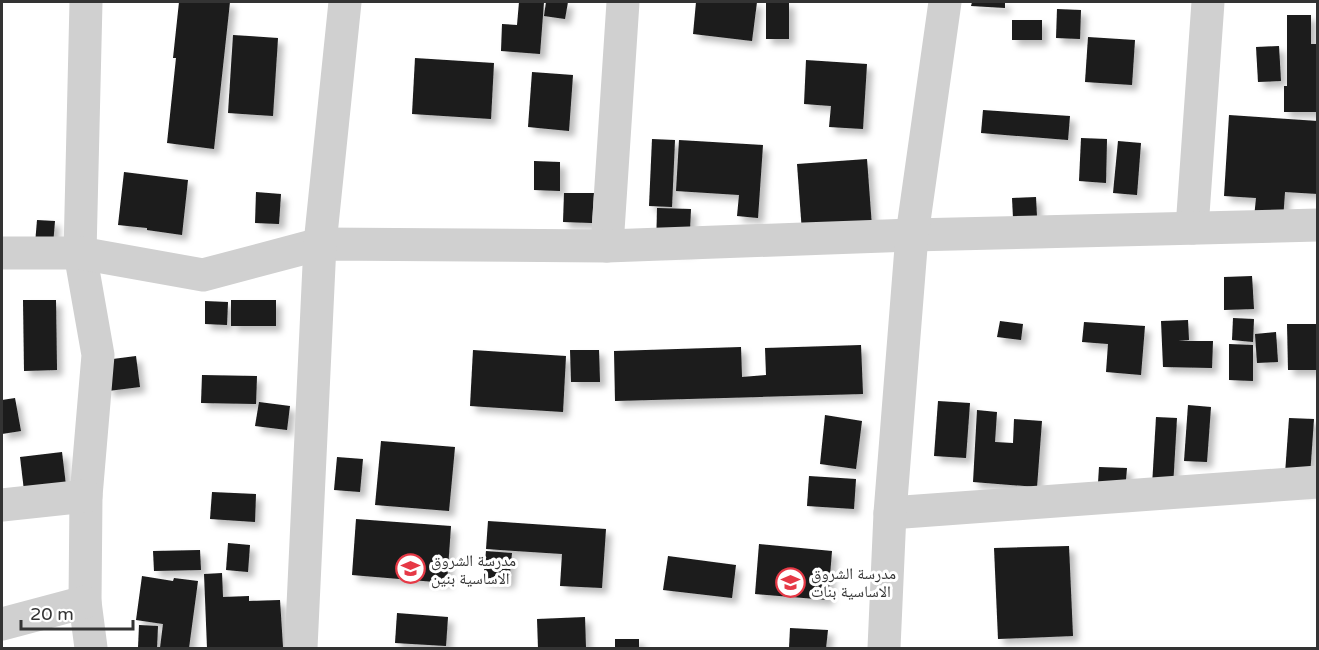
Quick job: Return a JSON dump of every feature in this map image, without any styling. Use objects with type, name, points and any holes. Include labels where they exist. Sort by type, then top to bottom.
[{"type":"street","points":[[86,2],[80,253],[98,355],[86,496],[85,602],[91,648]]},
{"type":"street","points":[[301,648],[320,243],[345,2]]},
{"type":"street","points":[[607,246],[623,2]]},
{"type":"street","points":[[884,648],[890,513],[912,235],[945,2]]},
{"type":"street","points":[[1192,228],[1208,2]]},
{"type":"street","points":[[2,253],[80,253],[203,275],[320,243],[607,246],[912,235],[1317,225]]},
{"type":"street","points":[[890,513],[1317,482]]},
{"type":"street","points":[[2,506],[86,496]]},
{"type":"street","points":[[2,624],[85,602]]},
{"type":"building","points":[[179,2],[230,2],[214,149],[167,143]]},
{"type":"building","points":[[519,2],[544,2],[540,54],[501,51],[502,24],[517,25]]},
{"type":"building","points":[[546,2],[568,2],[565,19],[544,16]]},
{"type":"building","points":[[696,2],[757,2],[752,41],[693,34]]},
{"type":"building","points":[[766,2],[789,2],[789,39],[766,39]]},
{"type":"building","points":[[972,2],[1005,2],[1005,8],[971,6]]},
{"type":"building","points":[[1057,9],[1081,10],[1080,39],[1056,38]]},
{"type":"building","points":[[1287,15],[1311,15],[1311,44],[1318,44],[1318,112],[1284,112],[1284,86],[1287,86]]},
{"type":"building","points":[[1012,20],[1042,20],[1042,40],[1012,40]]},
{"type":"building","points":[[233,35],[278,38],[273,116],[228,113]]},
{"type":"building","points":[[1088,37],[1135,40],[1132,85],[1085,82]]},
{"type":"building","points":[[1279,46],[1281,81],[1258,82],[1256,47]]},
{"type":"building","points":[[415,58],[494,63],[491,119],[412,114]]},
{"type":"building","points":[[806,60],[867,64],[863,129],[829,127],[831,106],[804,104]]},
{"type":"building","points":[[532,72],[573,75],[569,131],[528,127]]},
{"type":"building","points":[[983,110],[1070,116],[1068,140],[981,133]]},
{"type":"building","points":[[1229,115],[1318,121],[1318,194],[1285,192],[1283,220],[1254,218],[1256,198],[1224,196]]},
{"type":"building","points":[[1081,138],[1107,139],[1106,183],[1079,181]]},
{"type":"building","points":[[652,139],[675,140],[672,207],[649,206]]},
{"type":"building","points":[[679,140],[763,145],[758,218],[737,216],[739,195],[676,191]]},
{"type":"building","points":[[1118,141],[1141,143],[1137,195],[1113,193]]},
{"type":"building","points":[[867,159],[872,227],[802,232],[797,164]]},
{"type":"building","points":[[534,161],[560,162],[560,191],[534,190]]},
{"type":"building","points":[[124,172],[188,180],[182,235],[118,225]]},
{"type":"building","points":[[256,192],[281,194],[279,224],[255,223]]},
{"type":"building","points":[[564,193],[594,193],[592,223],[563,222]]},
{"type":"building","points":[[1036,197],[1038,237],[1014,238],[1012,198]]},
{"type":"building","points":[[657,208],[691,209],[689,250],[656,249]]},
{"type":"building","points":[[37,220],[55,221],[53,245],[35,244]]},
{"type":"building","points":[[1252,276],[1254,309],[1224,310],[1224,277]]},
{"type":"building","points":[[23,300],[56,300],[57,370],[24,371]]},
{"type":"building","points":[[231,300],[276,300],[276,326],[231,326]]},
{"type":"building","points":[[205,301],[228,302],[227,325],[205,324]]},
{"type":"building","points":[[1233,318],[1254,319],[1253,342],[1232,340]]},
{"type":"building","points":[[1188,320],[1189,340],[1178,341],[1213,341],[1212,368],[1163,367],[1161,321]]},
{"type":"building","points":[[1000,321],[1023,324],[1021,340],[997,337]]},
{"type":"building","points":[[1084,322],[1145,326],[1141,375],[1106,372],[1108,344],[1082,342]]},
{"type":"building","points":[[1287,324],[1318,324],[1318,370],[1288,370]]},
{"type":"building","points":[[1276,332],[1278,362],[1257,363],[1255,334]]},
{"type":"building","points":[[1229,344],[1253,345],[1253,381],[1229,380]]},
{"type":"building","points":[[861,345],[863,394],[615,401],[614,351],[741,347],[742,377],[766,375],[765,348]]},
{"type":"building","points":[[473,350],[566,356],[563,412],[470,406]]},
{"type":"building","points":[[570,350],[599,350],[600,382],[571,382]]},
{"type":"building","points":[[136,356],[140,387],[108,391],[105,360]]},
{"type":"building","points":[[202,375],[257,376],[256,404],[201,403]]},
{"type":"building","points":[[15,398],[21,431],[2,434],[2,400]]},
{"type":"building","points":[[938,401],[970,403],[966,458],[934,456]]},
{"type":"building","points":[[259,402],[290,406],[287,430],[255,426]]},
{"type":"building","points":[[1188,405],[1211,407],[1207,462],[1184,461]]},
{"type":"building","points":[[977,410],[997,412],[995,442],[1013,443],[1014,419],[1042,421],[1037,487],[973,482]]},
{"type":"building","points":[[825,415],[862,421],[856,469],[820,464]]},
{"type":"building","points":[[1156,417],[1177,418],[1173,487],[1152,486]]},
{"type":"building","points":[[1289,418],[1314,419],[1309,490],[1284,488]]},
{"type":"building","points":[[381,441],[455,447],[449,511],[375,505]]},
{"type":"building","points":[[62,452],[67,494],[25,499],[20,457]]},
{"type":"building","points":[[337,457],[363,459],[360,492],[334,490]]},
{"type":"building","points":[[1099,467],[1127,468],[1124,502],[1097,500]]},
{"type":"building","points":[[809,476],[856,479],[854,509],[807,506]]},
{"type":"building","points":[[212,492],[256,494],[255,522],[210,519]]},
{"type":"building","points":[[356,519],[451,526],[447,583],[352,575]]},
{"type":"building","points":[[488,521],[606,529],[602,588],[560,586],[562,554],[486,549]]},
{"type":"building","points":[[228,543],[250,545],[248,572],[226,570]]},
{"type":"building","points":[[759,544],[832,551],[828,600],[755,594]]},
{"type":"building","points":[[1069,546],[1073,636],[998,639],[994,548]]},
{"type":"building","points":[[200,550],[201,570],[154,571],[153,551]]},
{"type":"building","points":[[486,551],[512,553],[509,583],[483,581]]},
{"type":"building","points":[[668,556],[736,565],[732,598],[663,590]]},
{"type":"building","points":[[222,573],[223,597],[249,596],[249,601],[280,600],[283,647],[207,648],[204,574]]},
{"type":"building","points":[[142,576],[173,581],[174,578],[198,581],[189,648],[160,648],[163,624],[136,620]]},
{"type":"building","points":[[397,613],[448,617],[446,646],[395,643]]},
{"type":"building","points":[[585,617],[586,648],[538,648],[537,619]]},
{"type":"building","points":[[139,625],[158,626],[157,648],[138,648]]},
{"type":"building","points":[[790,628],[828,630],[826,648],[789,648]]},
{"type":"building","points":[[615,639],[639,639],[639,648],[615,648]]},
{"type":"place","name":"مدرسة الشروق الاساسية بنين","points":[[410,569]]},
{"type":"place","name":"مدرسة الشروق الاساسية بنات","points":[[790,582]]}]
